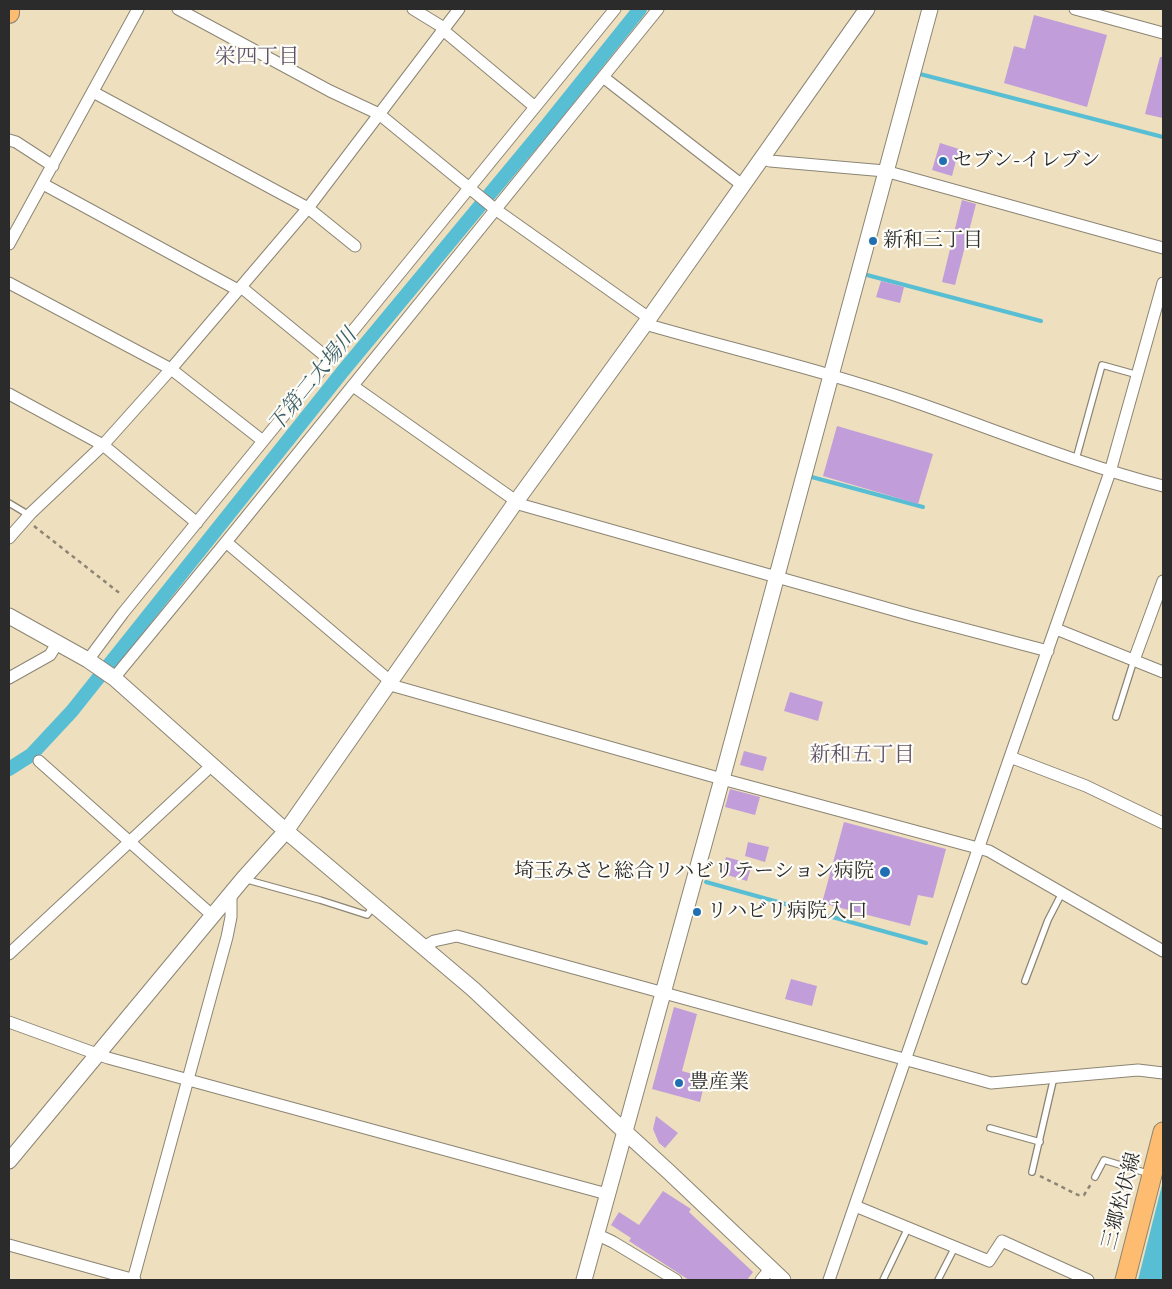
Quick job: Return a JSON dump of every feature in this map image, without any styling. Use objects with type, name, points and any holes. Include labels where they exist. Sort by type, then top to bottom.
[{"type":"main road","name":"三郷松伏線","points":[[1125,1280],[1163,1132]]},
{"type":"street","points":[[9,244],[138,9]]},
{"type":"street","points":[[178,9],[379,114],[495,209],[647,321],[831,375],[914,402],[1075,461],[1163,486]]},
{"type":"street","points":[[413,9],[443,29],[535,107]]},
{"type":"street","points":[[9,538],[27,517],[103,445],[171,370],[308,208],[459,9]]},
{"type":"street","points":[[88,660],[132,603],[615,9]]},
{"type":"street","points":[[114,678],[658,9]]},
{"type":"street","points":[[584,1280],[930,9]]},
{"type":"street","points":[[1075,9],[1163,33]]},
{"type":"street","points":[[9,1161],[243,879],[286,831],[388,682],[762,158],[862,11]]},
{"type":"street","points":[[603,77],[742,185]]},
{"type":"street","points":[[93,92],[308,208],[355,246]]},
{"type":"street","points":[[9,140],[16,142],[53,166]]},
{"type":"street","points":[[762,158],[770,161],[885,171],[1163,248]]},
{"type":"street","points":[[43,184],[239,288],[330,360]]},
{"type":"street","points":[[9,283],[171,370],[263,442]]},
{"type":"street","points":[[830,1280],[1110,472],[1163,283]]},
{"type":"street","points":[[353,386],[516,502],[910,615],[1048,651]]},
{"type":"street","points":[[9,394],[103,445],[197,523]]},
{"type":"street","points":[[226,542],[388,682],[722,778],[989,851],[1163,951]]},
{"type":"street","points":[[1134,660],[1163,581]]},
{"type":"street","points":[[9,616],[58,642],[114,678],[286,831],[473,989],[668,1171],[766,1274],[783,1280]]},
{"type":"street","points":[[1056,629],[1163,672]]},
{"type":"street","points":[[9,678],[50,655],[58,642]]},
{"type":"street","points":[[1010,757],[1086,786],[1163,822]]},
{"type":"street","points":[[39,761],[213,916]]},
{"type":"street","points":[[9,954],[211,766]]},
{"type":"street","points":[[9,1246],[134,1280],[227,937],[231,917],[231,895]]},
{"type":"street","points":[[424,947],[434,941],[457,936],[991,1083],[1138,1070],[1163,1074]]},
{"type":"street","points":[[9,1022],[96,1055],[607,1194]]},
{"type":"street","points":[[855,1206],[988,1261],[1002,1241],[1088,1280]]},
{"type":"street","points":[[596,1234],[613,1242],[676,1280]]},
{"type":"lane","points":[[1075,461],[1102,365],[1138,375]]},
{"type":"lane","points":[[9,503],[27,517]]},
{"type":"lane","points":[[1116,717],[1134,660]]},
{"type":"lane","points":[[243,879],[367,915],[375,906]]},
{"type":"lane","points":[[1025,981],[1048,920],[1062,893]]},
{"type":"lane","points":[[1032,1172],[1054,1077]]},
{"type":"lane","points":[[990,1128],[1040,1142]]},
{"type":"lane","points":[[1095,1178],[1104,1160],[1152,1175]]},
{"type":"lane","points":[[883,1280],[908,1228]]},
{"type":"lane","points":[[938,1280],[955,1247]]},
{"type":"path","points":[[27,517],[132,603]]},
{"type":"path","points":[[1032,1172],[1078,1195],[1084,1194],[1095,1178]]},
{"type":"water","points":[[1163,1181],[1163,1280],[1138,1280]]},
{"type":"building","points":[[1034,15],[1107,35],[1087,107],[1004,83],[1014,46],[1025,49]]},
{"type":"building","points":[[1160,57],[1163,57],[1163,118],[1145,114]]},
{"type":"building","points":[[940,143],[959,149],[952,176],[932,170]]},
{"type":"building","points":[[962,200],[976,204],[955,285],[942,282]]},
{"type":"building","points":[[881,281],[904,287],[900,303],[876,297]]},
{"type":"building","points":[[837,426],[933,454],[918,504],[823,476]]},
{"type":"building","points":[[790,692],[823,702],[818,721],[784,711]]},
{"type":"building","points":[[744,751],[767,757],[763,771],[740,765]]},
{"type":"building","points":[[730,789],[760,797],[755,815],[725,807]]},
{"type":"building","name":"埼玉みさと総合リハビリテーション病院","points":[[844,822],[946,849],[933,898],[918,895],[910,926],[822,903]]},
{"type":"building","points":[[748,842],[769,847],[765,862],[745,856]]},
{"type":"building","points":[[726,857],[752,864],[747,881],[721,873]]},
{"type":"building","points":[[791,979],[817,986],[812,1006],[785,999]]},
{"type":"building","points":[[674,1007],[697,1014],[682,1071],[706,1078],[700,1102],[652,1089]]},
{"type":"building","points":[[656,1116],[678,1133],[665,1148],[659,1143],[653,1129]]},
{"type":"building","points":[[663,1191],[691,1209],[689,1212],[753,1272],[747,1280],[689,1280],[629,1241],[631,1238],[611,1225],[619,1212],[639,1225]]},
{"type":"waterway","name":"下第二大場川","points":[[9,769],[31,755],[72,711],[343,371],[547,125],[640,9]]},
{"type":"waterway","points":[[920,74],[1163,137]]},
{"type":"waterway","points":[[867,275],[1041,321]]},
{"type":"waterway","points":[[808,476],[923,507]]},
{"type":"waterway","points":[[706,882],[926,943]]},
{"type":"place","name":"セブン-イレブン","points":[[943,161]]},
{"type":"place","name":"新和三丁目","points":[[873,241]]},
{"type":"place","name":"埼玉みさと総合リハビリテーション病院","points":[[885,872]]},
{"type":"place","name":"リハビリ病院入口","points":[[697,912]]},
{"type":"place","name":"豊産業","points":[[679,1083]]},
{"type":"district","name":"栄四丁目","points":[[257,57]]},
{"type":"district","name":"新和五丁目","points":[[862,755]]}]
